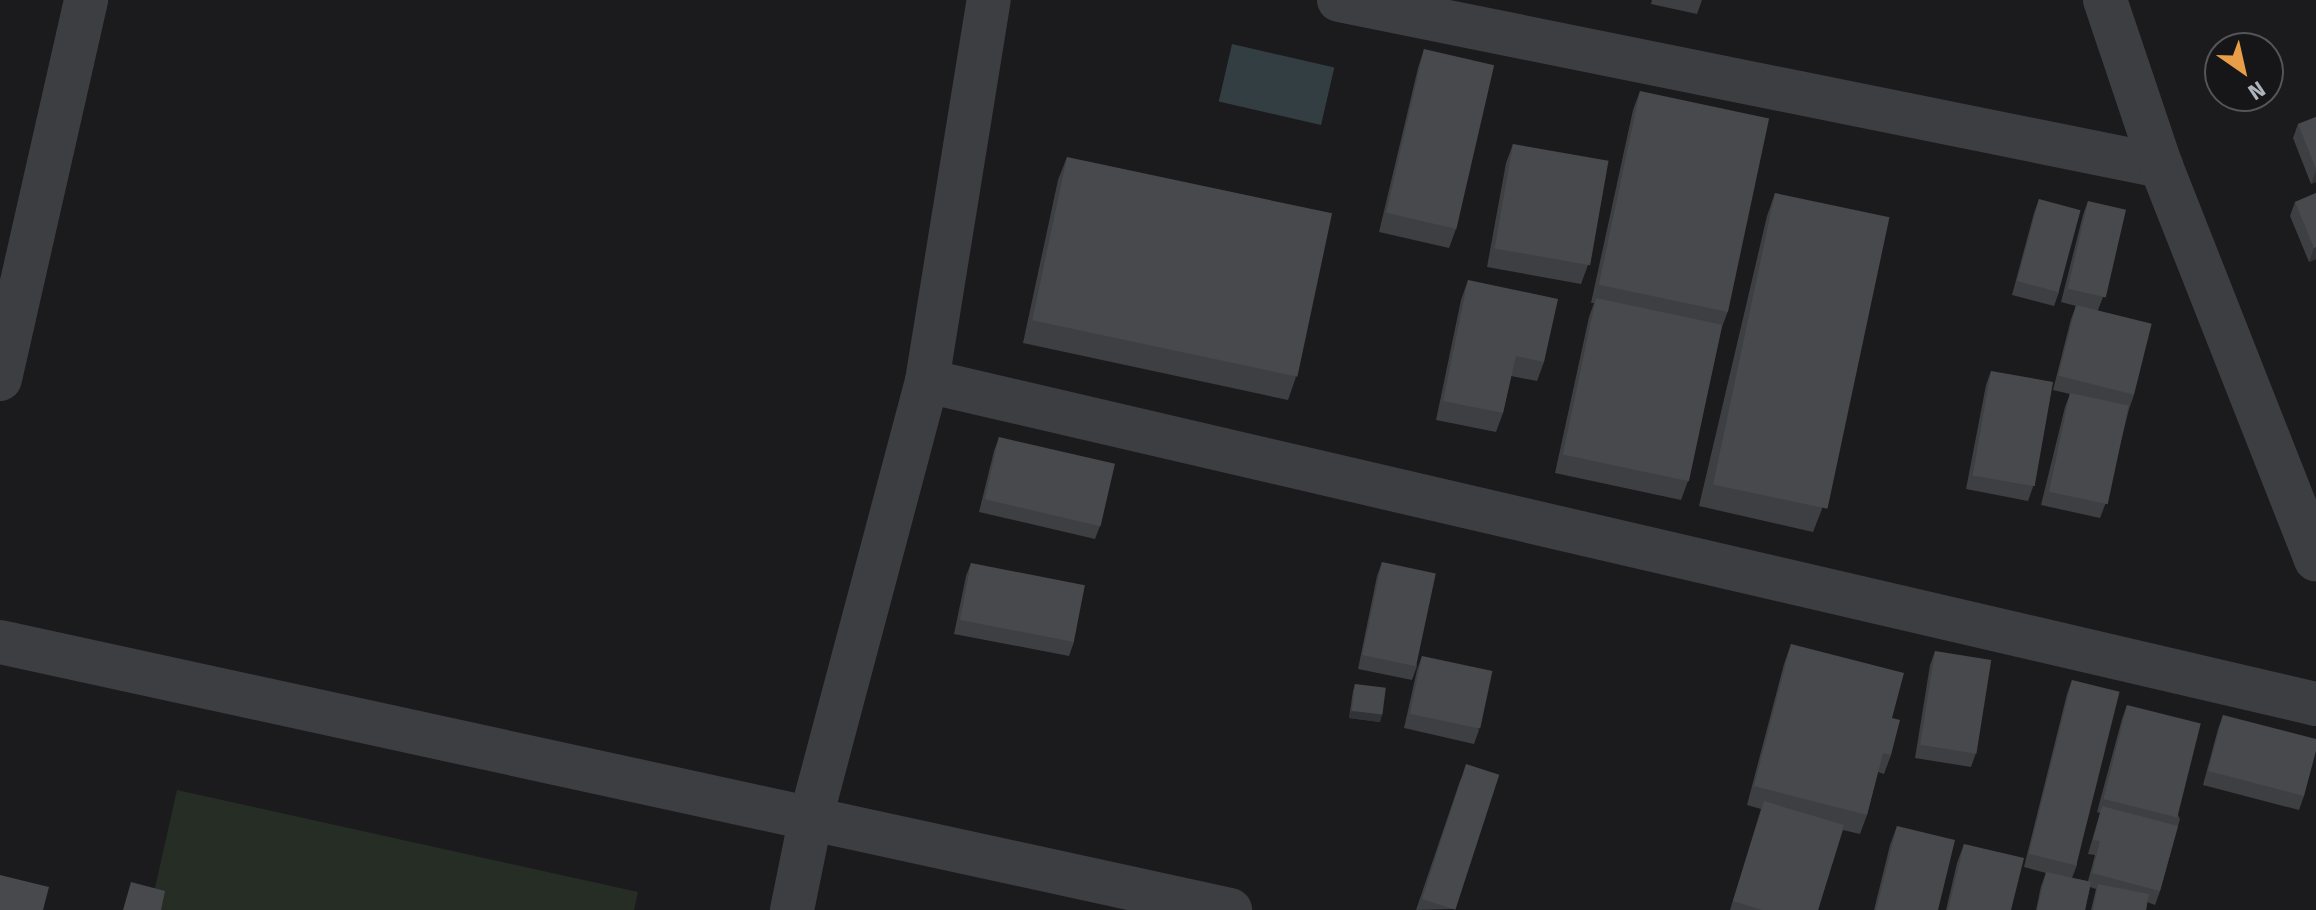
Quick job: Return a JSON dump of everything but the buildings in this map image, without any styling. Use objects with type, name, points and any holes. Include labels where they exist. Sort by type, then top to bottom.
[{"type":"street","points":[[0,379],[86,0]]},
{"type":"street","points":[[792,910],[811,817],[927,381],[989,0]]},
{"type":"street","points":[[1339,0],[2161,166]]},
{"type":"street","points":[[2105,0],[2161,166],[2316,560]]},
{"type":"street","points":[[927,381],[2316,704]]},
{"type":"street","points":[[0,642],[1230,910]]},
{"type":"shaded area","points":[[1232,44],[1334,68],[1321,125],[1219,101]]},
{"type":"shaded area","points":[[177,790],[638,892],[634,910],[150,910]]}]
